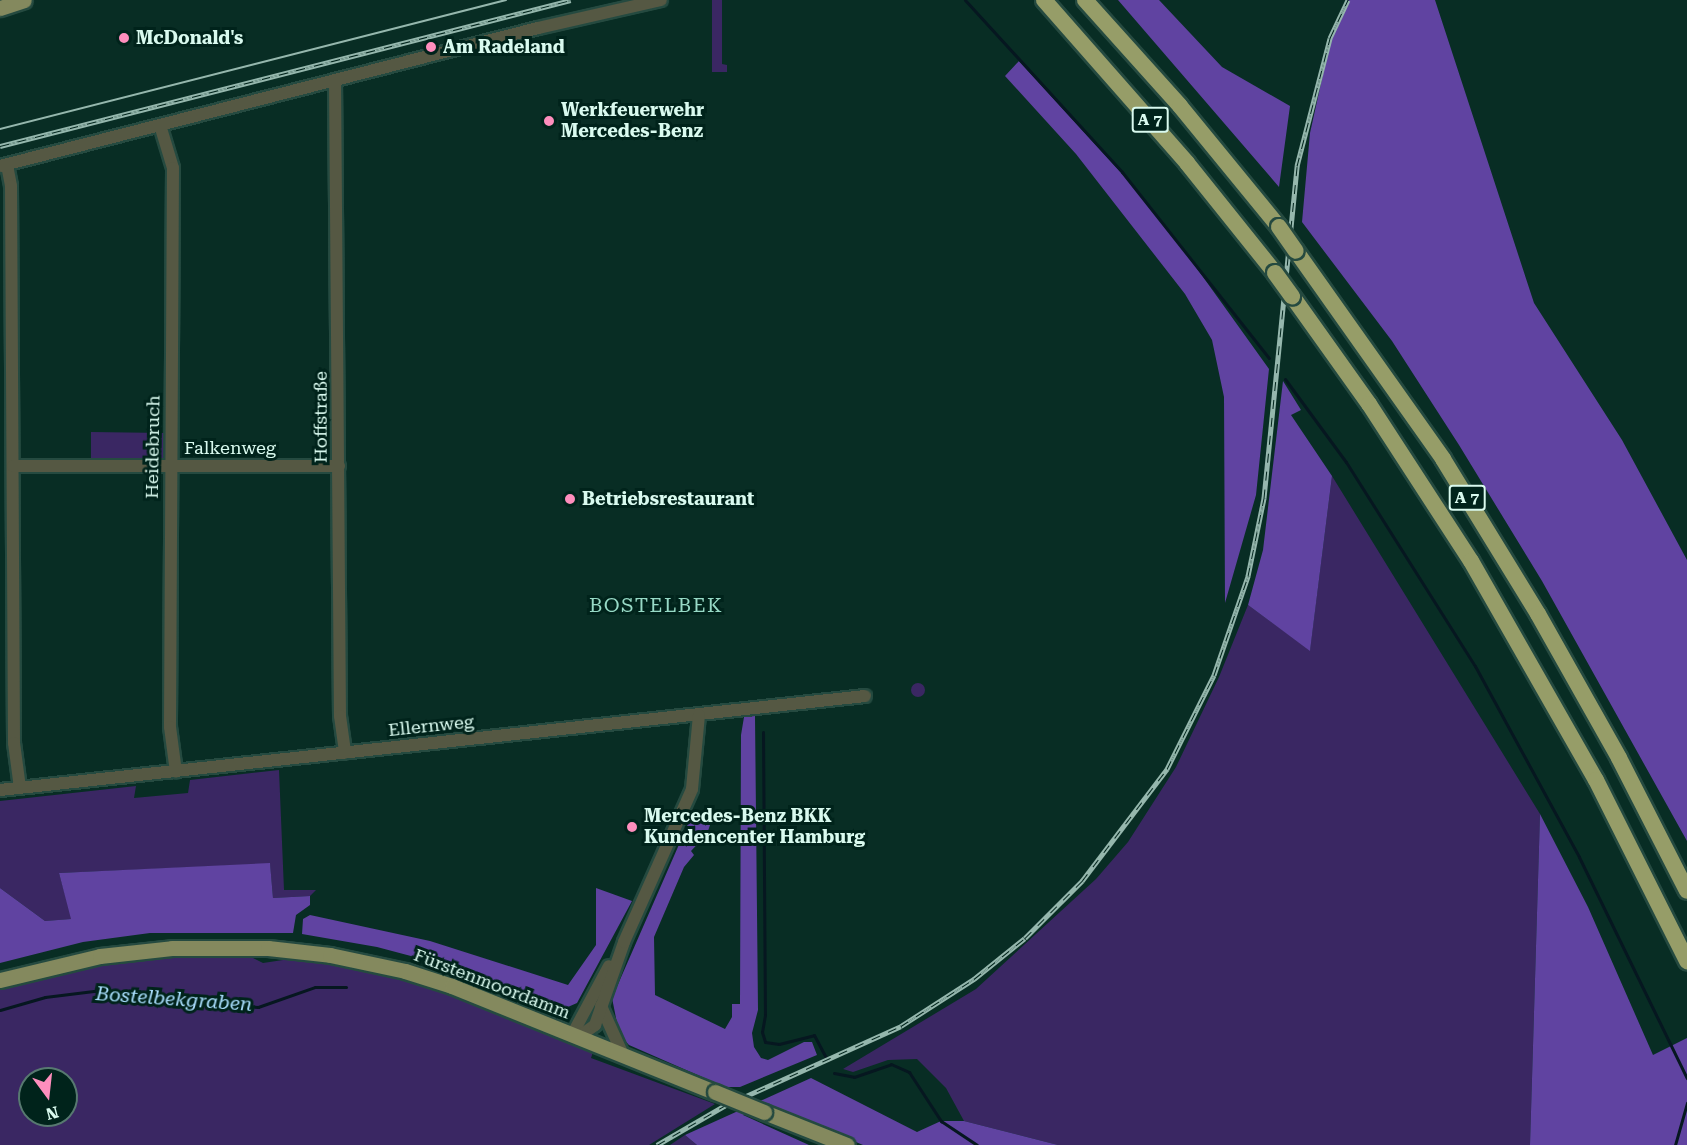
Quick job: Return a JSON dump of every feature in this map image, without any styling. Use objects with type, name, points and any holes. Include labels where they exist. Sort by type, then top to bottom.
[{"type":"highway","name":"A 7","points":[[1044,0],[1187,163],[1275,273],[1369,404],[1471,561],[1596,780],[1687,961]]},
{"type":"highway","name":"A 7","points":[[1085,0],[1180,106],[1279,227],[1411,411],[1538,614],[1619,758],[1687,891]]},
{"type":"main road","points":[[0,8],[24,0]]},
{"type":"main road","name":"Fürstenmoordamm","points":[[0,980],[63,964],[136,952],[268,948],[330,955],[405,971],[847,1145]]},
{"type":"street","points":[[20,788],[14,743],[11,186],[3,165],[661,0]]},
{"type":"street","name":"Hoffstraße","points":[[335,80],[340,716],[345,753]]},
{"type":"street","name":"Heidebruch","points":[[160,124],[173,168],[170,727],[176,772]]},
{"type":"street","name":"Falkenweg","points":[[13,466],[339,465]]},
{"type":"street","name":"Ellernweg","points":[[0,790],[864,696]]},
{"type":"street","points":[[572,1035],[592,1029],[624,942],[692,789],[699,715]]},
{"type":"street","points":[[572,1035],[624,942]]},
{"type":"street","points":[[601,1006],[623,1055]]},
{"type":"shaded area","points":[[712,0],[722,0],[722,64],[727,65],[727,72],[712,72]]},
{"type":"shaded area","points":[[1118,0],[1159,0],[1222,67],[1290,106],[1279,187]]},
{"type":"shaded area","points":[[1349,0],[1435,0],[1534,303],[1622,440],[1687,560],[1687,841],[1542,581],[1459,445],[1392,341],[1302,222],[1310,133],[1331,38]]},
{"type":"shaded area","points":[[1019,61],[1126,178],[1188,256],[1269,369],[1256,495],[1225,603],[1224,397],[1212,340],[1185,294],[1076,154],[1005,76]]},
{"type":"shaded area","points":[[1283,381],[1301,410],[1291,415],[1332,476],[1310,651],[1248,605],[1263,550]]},
{"type":"shaded area","points":[[91,432],[165,433],[165,456],[160,462],[91,462]]},
{"type":"shaded area","points":[[1332,476],[1540,814],[1530,1145],[1058,1145],[964,1121],[946,1088],[917,1059],[888,1060],[853,1072],[843,1069],[976,989],[1096,879],[1128,842],[1176,767],[1219,677],[1248,605],[1310,650]]},
{"type":"shaded area","points":[[918,683],[923,685],[925,690],[923,695],[918,697],[913,695],[911,690],[913,685]]},
{"type":"shaded area","points":[[755,716],[758,1010],[752,1033],[754,1047],[761,1058],[768,1060],[804,1042],[812,1042],[817,1055],[740,1087],[725,1087],[629,1045],[615,1030],[618,1028],[612,998],[691,817],[700,815],[712,819],[707,834],[691,851],[694,855],[684,867],[654,937],[655,995],[725,1029],[732,1017],[732,1004],[740,1004],[741,735],[744,717]]},
{"type":"shaded area","points":[[279,770],[284,890],[316,890],[310,896],[273,898],[270,864],[59,873],[72,919],[45,921],[0,888],[0,801],[136,786],[134,798],[188,793],[190,780]]},
{"type":"shaded area","points":[[1540,814],[1588,907],[1653,1055],[1687,1038],[1687,1145],[1530,1145]]},
{"type":"shaded area","points":[[270,863],[273,898],[310,896],[310,905],[296,915],[293,933],[150,933],[83,942],[0,963],[0,888],[45,921],[71,919],[59,873]]},
{"type":"shaded area","points":[[596,888],[632,901],[577,1003],[561,1010],[441,964],[377,947],[302,934],[303,919],[310,915],[430,941],[568,985],[596,945]]},
{"type":"shaded area","points":[[241,952],[263,963],[303,957],[395,976],[459,997],[593,1052],[591,1058],[715,1104],[649,1145],[0,1145],[0,987],[125,959]]},
{"type":"shaded area","points":[[811,1078],[917,1132],[941,1121],[964,1121],[1058,1145],[863,1145],[761,1102],[743,1115],[809,1145],[697,1145],[685,1135]]},
{"type":"shaded area","points":[[685,1135],[697,1145],[670,1145]]},
{"type":"waterway","points":[[965,0],[1122,172],[1269,358]]},
{"type":"waterway","points":[[1285,379],[1346,462],[1475,666],[1579,857],[1687,1078]]},
{"type":"waterway","points":[[763,732],[765,1015],[762,1032],[765,1042],[779,1044],[814,1035],[826,1058]]},
{"type":"waterway","name":"Bostelbekgraben","points":[[0,1010],[45,997],[94,991],[258,1007],[315,987],[346,987]]},
{"type":"waterway","points":[[834,1073],[854,1077],[891,1064],[909,1072],[941,1121],[977,1145]]},
{"type":"waterway","points":[[1675,1145],[1687,1103]]},
{"type":"tram line","points":[[0,129],[506,0]]},
{"type":"railway","points":[[0,146],[571,0]]},
{"type":"railway","points":[[657,1145],[724,1106],[901,1026],[974,979],[1025,938],[1082,881],[1167,769],[1214,675],[1248,576],[1264,498],[1297,166],[1330,38],[1348,0]]},
{"type":"place","name":"McDonald's","points":[[124,38]]},
{"type":"place","name":"Am Radeland","points":[[431,47]]},
{"type":"place","name":"Werkfeuerwehr Mercedes-Benz","points":[[549,121]]},
{"type":"place","name":"Betriebsrestaurant","points":[[570,499]]},
{"type":"place","name":"Mercedes-Benz BKK Kundencenter Hamburg","points":[[632,827]]},
{"type":"district","name":"BOSTELBEK","points":[[656,605]]}]
